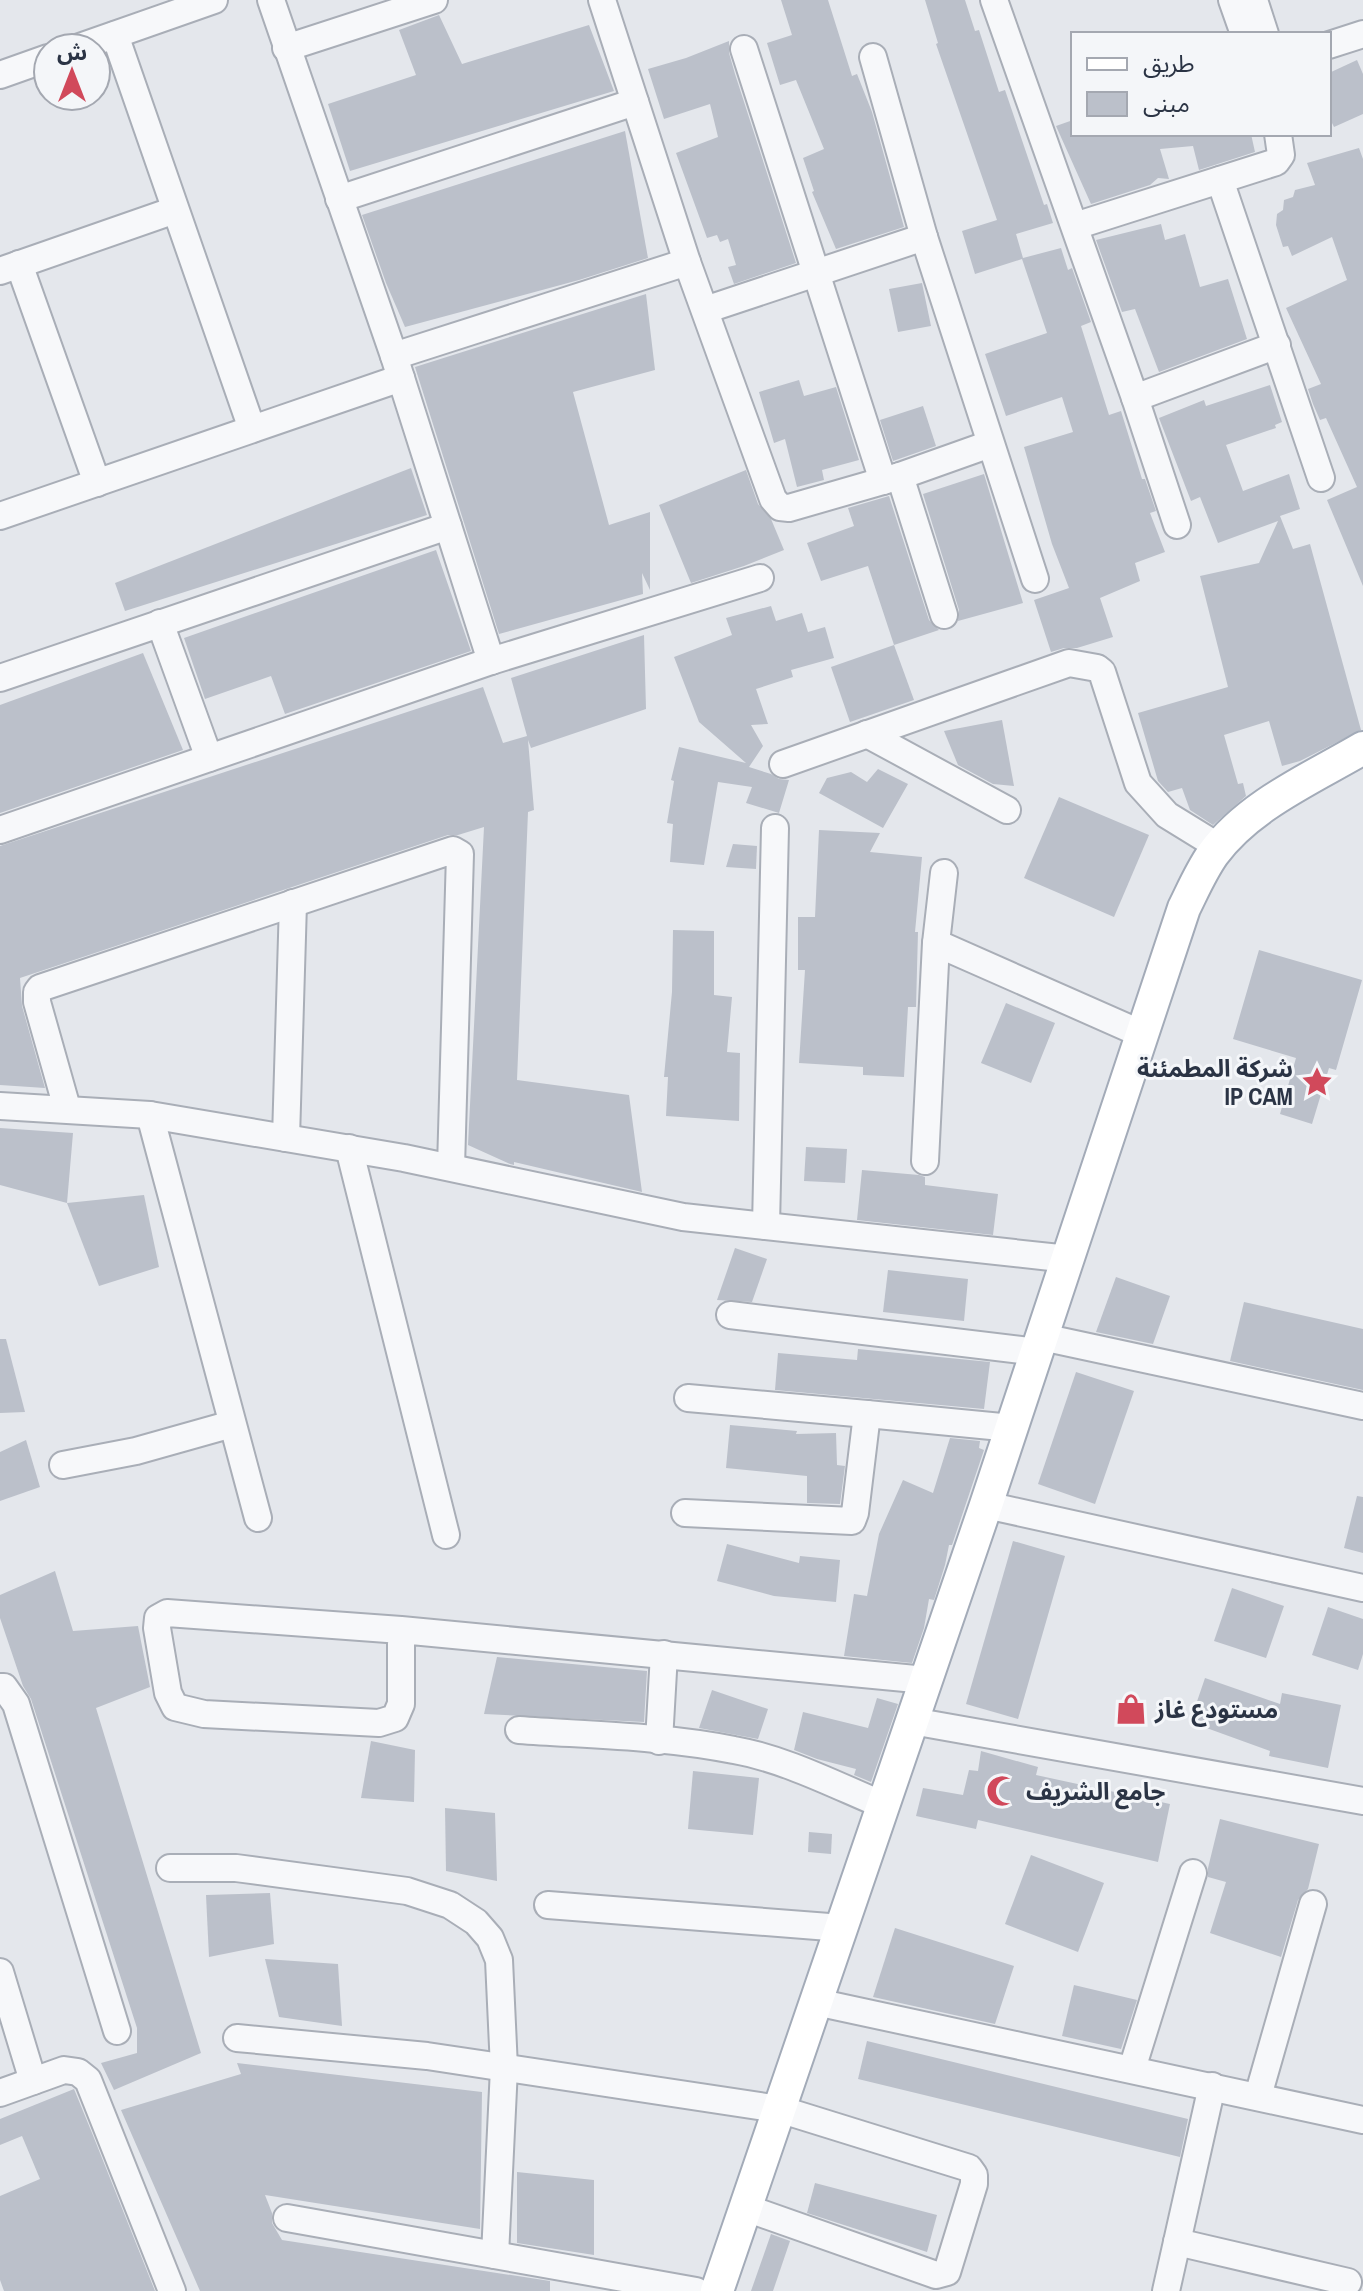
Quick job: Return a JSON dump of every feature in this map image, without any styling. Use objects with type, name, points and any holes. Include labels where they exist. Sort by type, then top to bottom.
[{"type":"main road","points":[[717,2291],[986,1505],[1184,908],[1200,875],[1219,847],[1247,820],[1274,799],[1363,748]]},
{"type":"street","points":[[112,36],[214,0]]},
{"type":"street","points":[[271,0],[397,367],[491,661]]},
{"type":"street","points":[[286,48],[434,0]]},
{"type":"street","points":[[602,0],[687,262],[773,499],[780,507],[789,508],[891,479],[990,444]]},
{"type":"street","points":[[994,0],[1177,525]]},
{"type":"street","points":[[1232,0],[1243,32]]},
{"type":"street","points":[[1254,0],[1264,32]]},
{"type":"street","points":[[1331,44],[1363,34]]},
{"type":"street","points":[[115,35],[252,429]]},
{"type":"street","points":[[744,49],[816,273],[944,615]]},
{"type":"street","points":[[873,57],[924,237],[1035,579]]},
{"type":"street","points":[[0,75],[32,64]]},
{"type":"street","points":[[339,199],[635,102]]},
{"type":"street","points":[[1075,226],[1276,162],[1281,155],[1278,136]]},
{"type":"street","points":[[1220,180],[1321,478]]},
{"type":"street","points":[[97,483],[9,267],[175,210]]},
{"type":"street","points":[[705,310],[924,237]]},
{"type":"street","points":[[0,516],[252,429],[397,367],[687,262]]},
{"type":"street","points":[[1135,398],[1277,345]]},
{"type":"street","points":[[0,678],[448,526]]},
{"type":"street","points":[[0,830],[491,661],[760,578]]},
{"type":"street","points":[[160,623],[209,758]]},
{"type":"street","points":[[783,764],[1069,663],[1097,668],[1102,672],[1138,783],[1167,815],[1219,847]]},
{"type":"street","points":[[867,734],[1007,810]]},
{"type":"street","points":[[766,1226],[775,828]]},
{"type":"street","points":[[67,1108],[37,1002],[40,988],[453,850],[460,854],[451,1167]]},
{"type":"street","points":[[925,1161],[936,943],[944,873]]},
{"type":"street","points":[[286,1138],[293,903]]},
{"type":"street","points":[[936,943],[1142,1034]]},
{"type":"street","points":[[0,1106],[150,1115],[451,1167],[664,1214],[1069,1259]]},
{"type":"street","points":[[150,1115],[258,1518]]},
{"type":"street","points":[[349,1148],[446,1535]]},
{"type":"street","points":[[730,1315],[1040,1344],[1363,1406]]},
{"type":"street","points":[[688,1398],[1012,1428]]},
{"type":"street","points":[[685,1513],[852,1521],[867,1414]]},
{"type":"street","points":[[63,1465],[136,1451],[232,1424]]},
{"type":"street","points":[[986,1505],[1363,1588]]},
{"type":"street","points":[[401,1630],[401,1704],[395,1718],[379,1723],[204,1714],[175,1707],[168,1693],[157,1628],[158,1618],[167,1613],[401,1630],[926,1680]]},
{"type":"street","points":[[659,1741],[664,1654]]},
{"type":"street","points":[[0,1687],[11,1694],[16,1704],[117,2031]]},
{"type":"street","points":[[912,1721],[1363,1801]]},
{"type":"street","points":[[519,1730],[735,1750],[766,1758],[883,1805]]},
{"type":"street","points":[[170,1868],[236,1868],[407,1891],[450,1905],[476,1922],[490,1938],[499,1960],[504,2068],[495,2255]]},
{"type":"street","points":[[1132,2069],[1193,1873]]},
{"type":"street","points":[[1258,2096],[1313,1904]]},
{"type":"street","points":[[548,1905],[842,1928]]},
{"type":"street","points":[[0,1972],[33,2081]]},
{"type":"street","points":[[816,2002],[1363,2120]]},
{"type":"street","points":[[237,2038],[427,2056],[779,2109],[969,2168],[974,2175],[974,2184],[947,2272],[936,2275],[746,2208]]},
{"type":"street","points":[[0,2093],[64,2070],[78,2072],[88,2080],[172,2291]]},
{"type":"street","points":[[1166,2291],[1212,2086]]},
{"type":"street","points":[[287,2218],[696,2291]]},
{"type":"street","points":[[1177,2242],[1348,2282]]},
{"type":"building","points":[[781,0],[828,0],[852,76],[857,74],[872,112],[904,227],[836,249],[812,192],[803,158],[824,149],[796,80],[780,85],[767,43],[792,35]]},
{"type":"building","points":[[925,0],[965,0],[975,31],[979,30],[999,92],[1005,90],[1053,223],[1016,234],[1023,258],[1061,248],[1068,270],[1072,268],[1091,322],[1081,326],[1109,415],[1121,411],[1142,479],[1145,479],[1156,511],[1150,513],[1165,552],[1135,563],[1140,581],[1100,598],[1113,637],[1077,648],[1051,652],[1034,600],[1069,588],[1052,544],[1024,447],[1073,432],[1062,397],[1006,416],[985,354],[1047,333],[1022,259],[975,274],[962,231],[997,220],[936,44]]},
{"type":"building","points":[[439,15],[462,64],[589,25],[614,91],[350,171],[328,104],[416,75],[399,30]]},
{"type":"building","points":[[729,41],[735,74],[796,263],[734,284],[728,267],[736,265],[728,239],[720,242],[717,235],[707,238],[676,153],[718,137],[710,104],[664,119],[648,69]]},
{"type":"building","points":[[1357,60],[1363,74],[1363,114],[1334,127],[1331,121],[1331,72]]},
{"type":"building","points":[[1071,121],[1071,136],[1251,136],[1255,152],[1199,170],[1193,146],[1160,149],[1169,179],[1158,178],[1150,185],[1091,204],[1056,126]]},
{"type":"building","points":[[625,131],[648,258],[405,327],[362,215]]},
{"type":"building","points":[[1359,148],[1363,159],[1363,586],[1327,500],[1357,487],[1326,418],[1320,420],[1313,404],[1308,389],[1321,384],[1286,308],[1347,280],[1332,237],[1292,256],[1288,246],[1283,247],[1276,225],[1277,214],[1283,210],[1284,200],[1293,197],[1295,190],[1315,185],[1307,163]]},
{"type":"building","points":[[1161,224],[1165,240],[1185,234],[1200,287],[1228,279],[1247,339],[1159,372],[1135,309],[1122,312],[1096,240]]},
{"type":"building","points":[[922,283],[931,326],[898,332],[889,289]]},
{"type":"building","points":[[646,294],[655,370],[573,392],[609,525],[650,512],[650,590],[642,573],[643,594],[499,634],[415,367]]},
{"type":"building","points":[[799,380],[804,396],[836,387],[859,460],[822,470],[824,480],[797,487],[785,439],[774,443],[759,392]]},
{"type":"building","points":[[1270,385],[1282,422],[1275,425],[1276,428],[1226,445],[1243,491],[1289,474],[1300,509],[1280,516],[1293,549],[1310,544],[1361,730],[1300,761],[1282,766],[1269,721],[1224,735],[1238,784],[1243,783],[1246,796],[1213,825],[1190,810],[1182,788],[1168,792],[1158,781],[1138,713],[1228,687],[1200,576],[1259,563],[1278,521],[1218,543],[1200,497],[1191,501],[1159,418],[1204,400],[1206,406]]},
{"type":"building","points":[[923,406],[936,446],[893,461],[880,420]]},
{"type":"building","points":[[411,468],[427,515],[125,611],[115,583]]},
{"type":"building","points":[[746,470],[758,504],[771,519],[784,550],[691,583],[659,505]]},
{"type":"building","points":[[984,474],[1023,603],[958,621],[959,610],[923,494]]},
{"type":"building","points":[[889,496],[929,620],[939,630],[894,645],[868,566],[821,581],[807,543],[854,526],[848,508]]},
{"type":"building","points":[[436,550],[471,651],[285,714],[271,676],[205,699],[184,638]]},
{"type":"building","points":[[771,606],[776,621],[802,613],[808,632],[825,627],[834,658],[791,670],[793,677],[756,689],[768,724],[751,725],[763,746],[749,767],[789,780],[779,813],[746,803],[752,787],[718,782],[704,865],[670,862],[673,824],[667,823],[674,781],[671,780],[679,747],[746,763],[699,722],[674,657],[732,635],[726,618]]},
{"type":"building","points":[[644,635],[646,709],[531,748],[528,740],[534,810],[528,812],[517,1080],[629,1095],[642,1192],[514,1162],[514,1165],[510,1164],[468,1145],[484,827],[448,835],[20,978],[22,1006],[45,1088],[0,1085],[0,846],[483,687],[503,743],[527,736],[511,678]]},
{"type":"building","points":[[894,645],[914,700],[850,722],[831,667]]},
{"type":"building","points":[[143,653],[183,750],[0,813],[0,705]]},
{"type":"building","points":[[1002,720],[1014,786],[993,784],[958,765],[944,731]]},
{"type":"building","points":[[878,769],[908,784],[883,828],[819,793],[827,778],[851,772],[867,782]]},
{"type":"building","points":[[1059,797],[1149,835],[1114,917],[1024,878]]},
{"type":"building","points":[[819,830],[880,833],[870,852],[922,857],[915,932],[918,932],[916,1007],[908,1007],[904,1077],[863,1075],[863,1067],[799,1063],[805,970],[798,970],[798,917],[815,917]]},
{"type":"building","points":[[733,844],[757,846],[756,869],[726,867]]},
{"type":"building","points":[[673,930],[714,931],[714,995],[732,997],[727,1052],[740,1053],[739,1121],[666,1116],[668,1077],[664,1077],[672,992]]},
{"type":"building","points":[[1259,950],[1362,980],[1336,1070],[1329,1068],[1312,1124],[1280,1114],[1296,1058],[1233,1039]]},
{"type":"building","points":[[1006,1003],[1055,1023],[1031,1083],[981,1063]]},
{"type":"building","points":[[0,1128],[73,1133],[67,1203],[0,1185]]},
{"type":"building","points":[[806,1147],[847,1149],[845,1183],[804,1181]]},
{"type":"building","points":[[862,1170],[919,1175],[925,1177],[925,1185],[998,1194],[993,1235],[857,1220]]},
{"type":"building","points":[[144,1195],[159,1267],[99,1286],[67,1203]]},
{"type":"building","points":[[735,1248],[767,1259],[752,1302],[717,1300]]},
{"type":"building","points":[[888,1270],[968,1279],[964,1321],[883,1312]]},
{"type":"building","points":[[1116,1277],[1170,1296],[1153,1344],[1096,1332]]},
{"type":"building","points":[[1244,1302],[1363,1329],[1363,1390],[1230,1361]]},
{"type":"building","points":[[0,1339],[6,1339],[25,1412],[0,1413]]},
{"type":"building","points":[[858,1349],[990,1362],[984,1409],[775,1390],[778,1353],[857,1360]]},
{"type":"building","points":[[1076,1372],[1134,1391],[1095,1504],[1038,1484]]},
{"type":"building","points":[[730,1425],[797,1431],[796,1434],[836,1433],[837,1465],[845,1466],[840,1504],[807,1503],[807,1476],[726,1468]]},
{"type":"building","points":[[950,1438],[980,1441],[979,1448],[984,1450],[952,1545],[949,1545],[934,1600],[929,1599],[924,1628],[912,1663],[844,1656],[854,1594],[867,1596],[879,1534],[903,1480],[933,1493]]},
{"type":"building","points":[[26,1440],[40,1487],[0,1501],[0,1452]]},
{"type":"building","points":[[1357,1496],[1363,1497],[1363,1553],[1344,1548]]},
{"type":"building","points":[[1013,1541],[1065,1556],[1018,1719],[966,1704]]},
{"type":"building","points":[[727,1544],[799,1563],[800,1556],[840,1560],[836,1602],[774,1596],[717,1581]]},
{"type":"building","points":[[55,1571],[73,1631],[138,1626],[150,1687],[96,1708],[201,2053],[114,2090],[101,2063],[137,2053],[137,2028],[31,1699],[23,1686],[0,1618],[0,1595]]},
{"type":"building","points":[[1232,1588],[1284,1606],[1266,1658],[1214,1641]]},
{"type":"building","points":[[1328,1607],[1363,1619],[1363,1654],[1358,1670],[1312,1655]]},
{"type":"building","points":[[497,1657],[647,1671],[644,1722],[484,1714]]},
{"type":"building","points":[[1205,1678],[1280,1704],[1282,1693],[1341,1705],[1328,1768],[1269,1756],[1270,1751],[1190,1722]]},
{"type":"building","points":[[712,1690],[768,1709],[758,1739],[699,1728]]},
{"type":"building","points":[[877,1698],[898,1704],[871,1782],[854,1775],[856,1769],[794,1750],[803,1712],[868,1728]]},
{"type":"building","points":[[371,1741],[415,1750],[414,1802],[361,1798]]},
{"type":"building","points":[[981,1751],[1038,1767],[1036,1775],[1170,1804],[1158,1862],[978,1820],[976,1829],[916,1816],[923,1788],[963,1795],[969,1770],[978,1771]]},
{"type":"building","points":[[693,1771],[759,1778],[753,1835],[688,1829]]},
{"type":"building","points":[[445,1808],[495,1813],[497,1881],[446,1871]]},
{"type":"building","points":[[1220,1819],[1319,1844],[1308,1889],[1298,1900],[1281,1957],[1210,1933],[1226,1882],[1208,1877]]},
{"type":"building","points":[[809,1832],[832,1834],[831,1854],[808,1852]]},
{"type":"building","points":[[1031,1855],[1104,1883],[1078,1952],[1005,1924]]},
{"type":"building","points":[[270,1893],[274,1944],[209,1957],[206,1895]]},
{"type":"building","points":[[895,1928],[1014,1966],[995,2024],[873,1997]]},
{"type":"building","points":[[265,1959],[338,1964],[342,2026],[279,2017]]},
{"type":"building","points":[[1074,1985],[1137,2000],[1121,2049],[1062,2036]]},
{"type":"building","points":[[867,2041],[1188,2119],[1180,2157],[858,2079]]},
{"type":"building","points":[[237,2063],[482,2092],[480,2229],[265,2195],[272,2213],[272,2223],[282,2240],[550,2281],[550,2291],[200,2291],[121,2110],[241,2074]]},
{"type":"building","points":[[74,2089],[155,2291],[4,2291],[0,2280],[0,2196],[40,2179],[22,2136],[0,2145],[0,2119]]},
{"type":"building","points":[[517,2172],[594,2180],[594,2255],[517,2243]]},
{"type":"building","points":[[815,2183],[937,2215],[927,2252],[807,2213]]},
{"type":"building","points":[[771,2234],[790,2241],[773,2291],[751,2291]]},
{"type":"place","name":"شركة المطمئنة IP CAM","points":[[1317,1082]]},
{"type":"place","name":"مستودع غاز","points":[[1131,1709]]},
{"type":"place","name":"جامع الشريف","points":[[1002,1791]]}]
